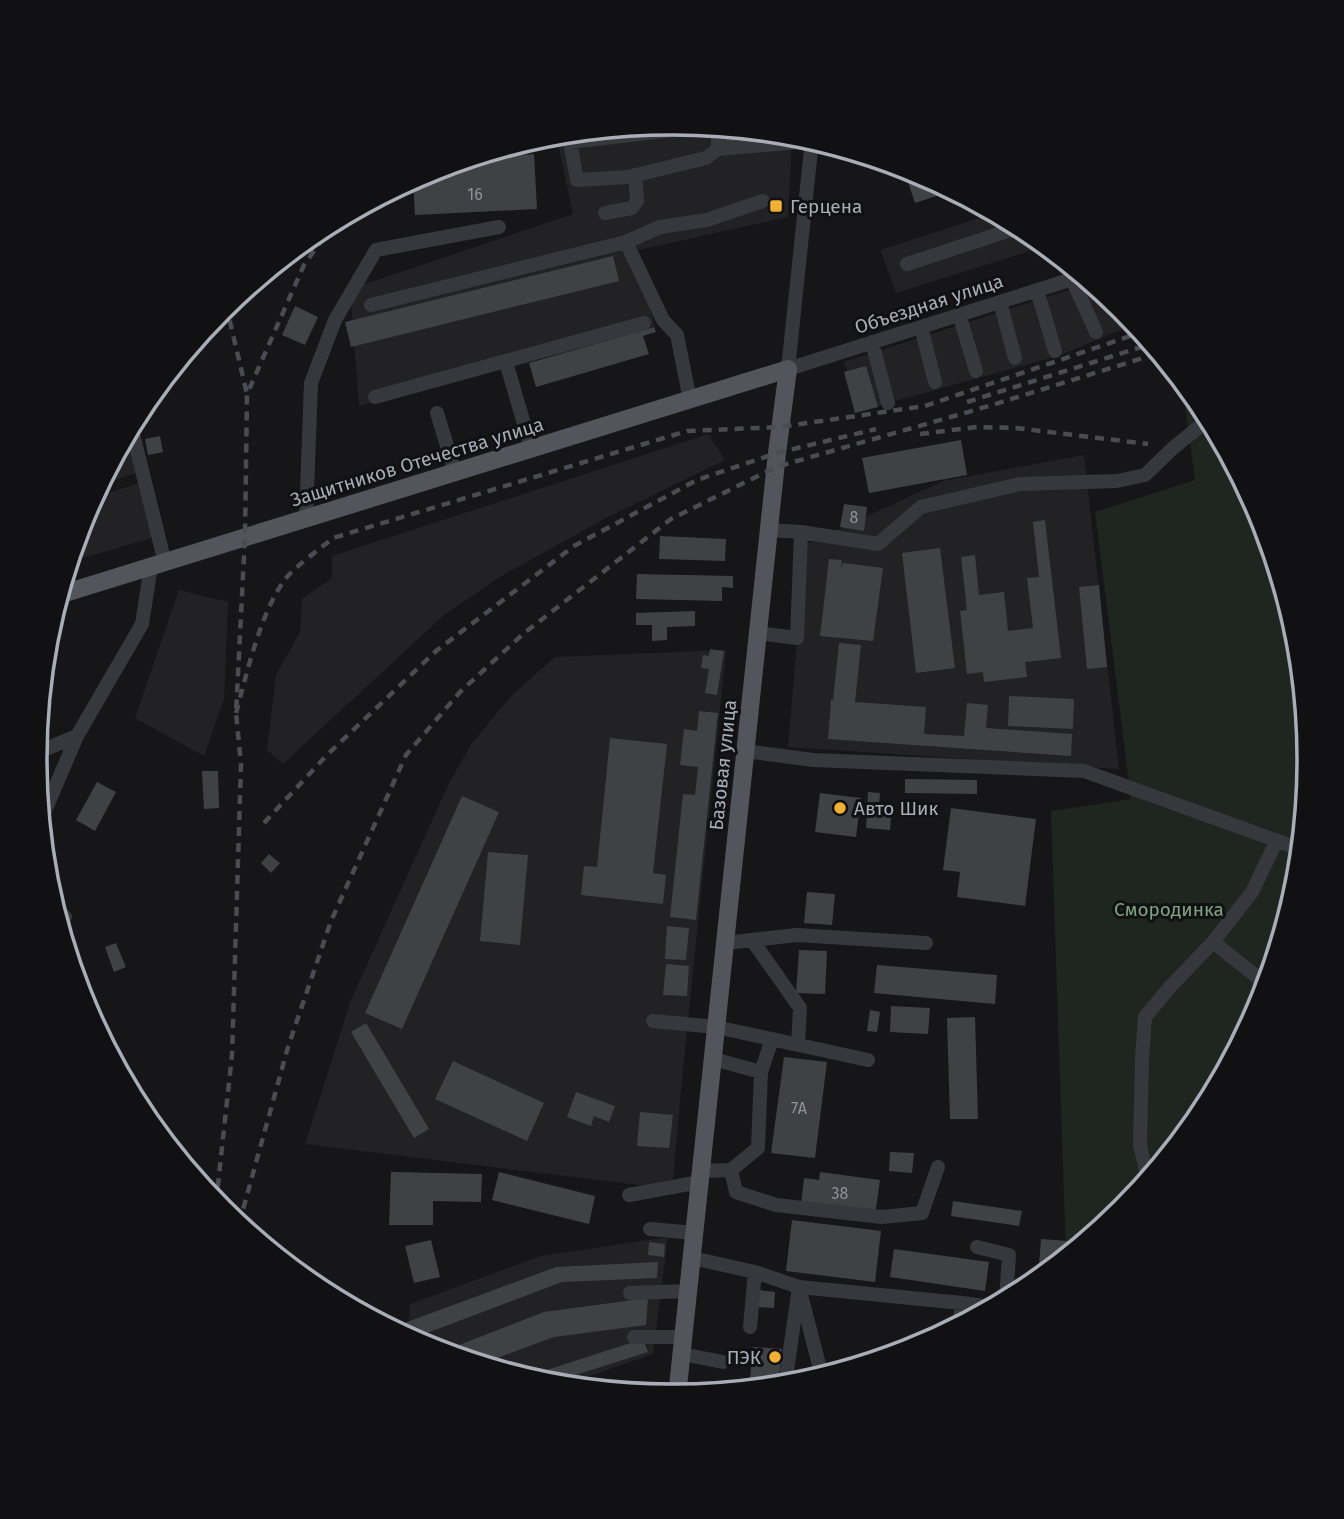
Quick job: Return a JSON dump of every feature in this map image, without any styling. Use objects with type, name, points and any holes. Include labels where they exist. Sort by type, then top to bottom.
[{"type":"main road","name":"Защитников Отечества улица","points":[[71,591],[788,369]]},
{"type":"main road","name":"Базовая улица","points":[[678,1384],[788,369]]},
{"type":"street","points":[[718,136],[718,149]]},
{"type":"street","points":[[570,143],[577,180],[635,175],[706,159],[718,149],[775,144]]},
{"type":"street","name":"Базовая улица","points":[[788,369],[811,151]]},
{"type":"street","points":[[605,213],[632,208],[638,201],[635,175]]},
{"type":"street","points":[[371,305],[626,242],[660,227],[707,220],[763,201]]},
{"type":"street","points":[[306,518],[311,383],[335,320],[376,250],[499,227]]},
{"type":"street","points":[[907,264],[1006,232]]},
{"type":"street","points":[[626,242],[663,320],[677,335],[690,400]]},
{"type":"street","name":"Объездная улица","points":[[788,369],[1071,279]]},
{"type":"street","points":[[1081,287],[1096,332]]},
{"type":"street","points":[[1037,290],[1055,351]]},
{"type":"street","points":[[1000,302],[1015,358]]},
{"type":"street","points":[[960,314],[976,371]]},
{"type":"street","points":[[375,397],[643,323]]},
{"type":"street","points":[[921,327],[935,382]]},
{"type":"street","points":[[872,342],[888,403]]},
{"type":"street","points":[[506,362],[531,448]]},
{"type":"street","points":[[437,413],[454,472]]},
{"type":"street","points":[[769,530],[878,544],[921,507],[1020,484],[1117,481],[1145,475],[1172,448],[1200,426]]},
{"type":"street","points":[[49,801],[77,736],[142,624],[158,565],[134,442]]},
{"type":"street","points":[[758,633],[797,638],[801,532]]},
{"type":"street","points":[[48,748],[77,736]]},
{"type":"street","points":[[746,751],[813,760],[1084,771],[1290,845]]},
{"type":"street","points":[[1145,1167],[1140,1145],[1145,1017],[1213,942],[1252,891],[1277,840]]},
{"type":"street","points":[[725,943],[797,935],[926,943]]},
{"type":"street","points":[[752,940],[800,1007],[799,1045]]},
{"type":"street","points":[[1213,942],[1257,977]]},
{"type":"street","points":[[653,1021],[716,1027],[868,1060]]},
{"type":"street","points":[[629,1195],[731,1170],[758,1148],[761,1072],[772,1039]]},
{"type":"street","points":[[713,1059],[761,1072]]},
{"type":"street","points":[[731,1170],[736,1192],[776,1205],[882,1217],[922,1213],[938,1167]]},
{"type":"street","points":[[650,1229],[695,1233]]},
{"type":"street","points":[[977,1247],[1009,1255],[1007,1287]]},
{"type":"street","points":[[692,1258],[755,1272],[799,1287],[977,1305]]},
{"type":"street","points":[[750,1326],[755,1272]]},
{"type":"street","points":[[799,1287],[819,1366]]},
{"type":"street","points":[[787,1373],[799,1287]]},
{"type":"street","points":[[631,1293],[688,1291]]},
{"type":"street","points":[[961,1313],[962,1303]]},
{"type":"street","points":[[634,1337],[683,1345],[723,1362]]},
{"type":"shaded area","points":[[672,135],[713,136],[791,147],[788,217],[634,251],[655,326],[359,406],[350,289],[573,214],[558,146],[631,136]]},
{"type":"shaded area","points":[[982,217],[1033,250],[896,293],[880,250]]},
{"type":"shaded area","points":[[1080,286],[1124,329],[1061,355],[859,411],[844,362]]},
{"type":"shaded area","points":[[708,434],[725,460],[604,519],[503,575],[444,615],[283,764],[267,750],[276,675],[300,632],[302,599],[332,578],[332,556]]},
{"type":"shaded area","points":[[133,443],[141,471],[113,481]]},
{"type":"shaded area","points":[[1084,455],[1119,769],[788,747],[805,545],[943,481]]},
{"type":"shaded area","points":[[139,483],[155,537],[80,559],[95,520],[107,493]]},
{"type":"shaded area","points":[[179,590],[228,602],[224,699],[204,756],[135,718]]},
{"type":"shaded area","points":[[726,650],[672,1189],[305,1144],[351,1000],[449,783],[472,743],[511,696],[555,657]]},
{"type":"shaded area","points":[[668,1237],[653,1354],[584,1378],[510,1363],[433,1337],[404,1324],[409,1322],[410,1304],[541,1256]]},
{"type":"green space","name":"Смородинка","points":[[1185,403],[1213,447],[1249,520],[1264,559],[1285,638],[1297,760],[1285,881],[1264,960],[1249,999],[1213,1072],[1168,1140],[1142,1171],[1114,1201],[1066,1244],[1051,811],[1131,799],[1095,512],[1195,480]]},
{"type":"building","points":[[725,137],[759,141],[726,144]]},
{"type":"building","points":[[534,154],[537,209],[415,215],[414,191],[471,168],[513,155]]},
{"type":"building","points":[[908,181],[939,195],[915,203]]},
{"type":"building","points":[[613,256],[619,281],[351,347],[345,322]]},
{"type":"building","points":[[295,306],[318,317],[305,345],[282,335]]},
{"type":"building","points":[[654,327],[656,332],[643,336],[649,354],[536,387],[529,363]]},
{"type":"building","points":[[866,366],[878,407],[855,413],[844,372]]},
{"type":"building","points":[[160,436],[163,452],[148,455],[145,439]]},
{"type":"building","points":[[961,440],[967,475],[869,493],[862,458]]},
{"type":"building","points":[[844,504],[867,507],[864,531],[840,527]]},
{"type":"building","points":[[1045,520],[1061,658],[1025,662],[1027,677],[984,682],[983,672],[967,674],[960,611],[967,610],[961,557],[975,555],[979,595],[1004,592],[1008,631],[1033,628],[1027,578],[1039,577],[1033,522]]},
{"type":"building","points":[[660,536],[726,539],[725,561],[659,559]]},
{"type":"building","points":[[940,548],[955,668],[916,673],[902,553]]},
{"type":"building","points":[[829,559],[842,560],[841,570],[843,563],[883,568],[873,641],[820,636]]},
{"type":"building","points":[[637,574],[733,576],[733,588],[722,587],[722,601],[636,599]]},
{"type":"building","points":[[1099,585],[1107,667],[1087,669],[1079,587]]},
{"type":"building","points":[[695,611],[695,626],[667,627],[667,640],[652,641],[652,625],[636,625],[636,613]]},
{"type":"building","points":[[839,643],[861,645],[855,702],[926,707],[924,734],[964,736],[967,703],[988,705],[986,728],[1072,734],[1071,756],[828,739]]},
{"type":"building","points":[[710,649],[724,651],[717,695],[705,693],[709,669],[701,668],[703,655],[709,656]]},
{"type":"building","points":[[1009,696],[1074,699],[1073,729],[1008,726]]},
{"type":"building","points":[[699,711],[718,713],[696,920],[670,917],[683,794],[695,795],[698,767],[680,765],[684,729],[697,731]]},
{"type":"building","points":[[610,738],[667,744],[653,873],[666,875],[663,904],[581,895],[584,866],[597,867]]},
{"type":"building","points":[[202,771],[218,771],[219,808],[204,809]]},
{"type":"building","points":[[905,779],[977,780],[977,794],[905,793]]},
{"type":"building","points":[[97,782],[116,792],[95,831],[76,820]]},
{"type":"building","points":[[868,792],[880,793],[879,805],[892,805],[890,830],[866,828]]},
{"type":"building","points":[[820,793],[861,798],[856,837],[815,832]]},
{"type":"building","points":[[462,796],[499,812],[402,1029],[365,1013]]},
{"type":"building","points":[[951,808],[1036,819],[1025,906],[957,897],[960,872],[943,870]]},
{"type":"building","points":[[488,852],[528,855],[520,945],[480,941]]},
{"type":"building","points":[[269,854],[280,863],[271,873],[261,863]]},
{"type":"building","points":[[807,892],[835,894],[832,925],[804,923]]},
{"type":"building","points":[[667,926],[689,928],[686,960],[665,959]]},
{"type":"building","points":[[116,943],[126,967],[114,972],[105,947]]},
{"type":"building","points":[[799,950],[827,951],[825,994],[796,993]]},
{"type":"building","points":[[666,964],[689,966],[687,996],[663,995]]},
{"type":"building","points":[[877,965],[997,975],[995,1004],[874,993]]},
{"type":"building","points":[[891,1006],[930,1008],[928,1034],[890,1032]]},
{"type":"building","points":[[870,1010],[880,1012],[877,1032],[867,1031]]},
{"type":"building","points":[[975,1017],[978,1119],[950,1119],[947,1018]]},
{"type":"building","points":[[366,1023],[429,1129],[414,1138],[351,1032]]},
{"type":"building","points":[[784,1057],[827,1062],[815,1158],[771,1153]]},
{"type":"building","points":[[453,1061],[544,1103],[527,1141],[435,1099]]},
{"type":"building","points":[[576,1092],[615,1106],[609,1122],[594,1116],[591,1126],[567,1117]]},
{"type":"building","points":[[640,1112],[673,1115],[669,1148],[637,1146]]},
{"type":"building","points":[[890,1152],[914,1153],[912,1173],[889,1171]]},
{"type":"building","points":[[391,1172],[482,1174],[481,1202],[433,1201],[433,1225],[389,1225]]},
{"type":"building","points":[[499,1172],[595,1196],[589,1224],[492,1200]]},
{"type":"building","points":[[820,1172],[880,1180],[875,1215],[801,1205],[804,1178],[819,1180]]},
{"type":"building","points":[[953,1201],[1022,1211],[1019,1226],[951,1216]]},
{"type":"building","points":[[792,1220],[881,1231],[875,1282],[786,1271]]},
{"type":"building","points":[[1041,1239],[1067,1241],[1067,1243],[1039,1264]]},
{"type":"building","points":[[431,1240],[440,1277],[414,1283],[405,1246]]},
{"type":"building","points":[[649,1242],[665,1244],[664,1257],[648,1255]]},
{"type":"building","points":[[894,1249],[989,1262],[985,1291],[890,1277]]},
{"type":"building","points":[[658,1262],[657,1278],[562,1282],[425,1334],[403,1323],[556,1267]]},
{"type":"building","points":[[759,1290],[775,1292],[774,1308],[758,1307]]},
{"type":"building","points":[[648,1298],[646,1325],[554,1337],[496,1359],[457,1346],[544,1312]]},
{"type":"building","points":[[643,1339],[648,1352],[572,1376],[544,1371]]},
{"type":"building","points":[[753,1347],[782,1349],[779,1375],[750,1379]]},
{"type":"railway","points":[[218,1188],[232,1055],[241,764],[236,713],[245,537],[247,394],[304,265],[318,245]]},
{"type":"railway","points":[[229,319],[247,394]]},
{"type":"railway","points":[[236,713],[262,624],[278,590],[291,572],[333,538],[687,431],[780,427],[925,406],[1131,336]]},
{"type":"railway","points":[[967,402],[1141,347]]},
{"type":"railway","points":[[242,1212],[288,1047],[331,921],[406,755],[460,692],[523,634],[671,519],[776,467],[989,406],[1149,356]]},
{"type":"railway","points":[[920,434],[977,427],[1016,428],[1148,444]]},
{"type":"railway","points":[[264,823],[326,756],[436,651],[574,546],[697,480],[777,453],[876,429]]},
{"type":"place","name":"Герцена","points":[[776,206]]},
{"type":"place","name":"Авто Шик","points":[[840,808]]},
{"type":"place","name":"ПЭК","points":[[775,1357]]}]
